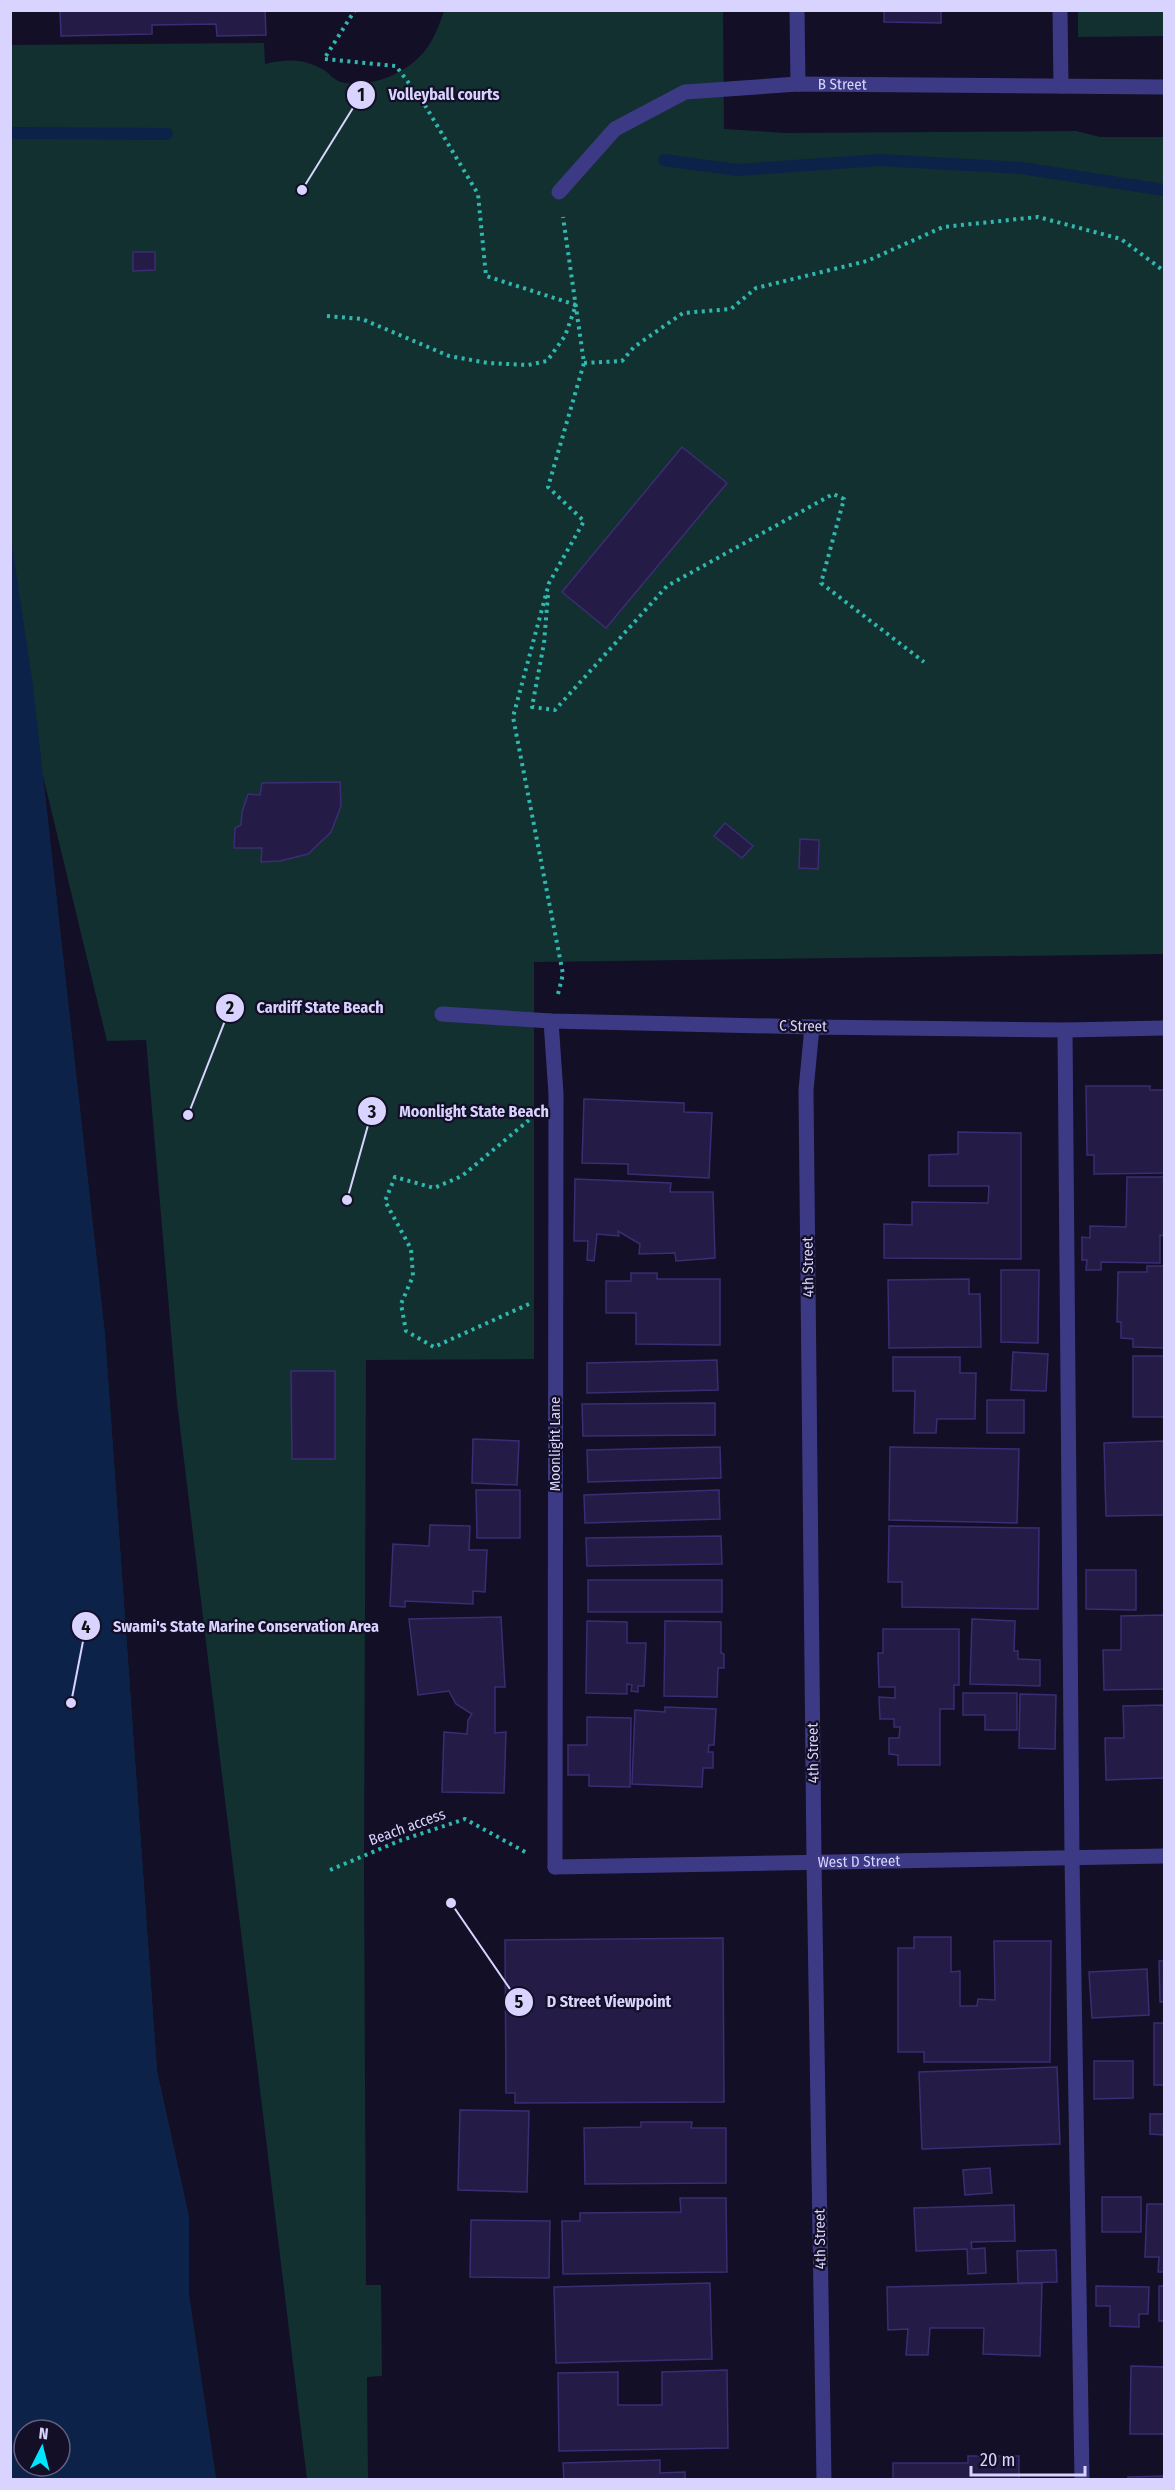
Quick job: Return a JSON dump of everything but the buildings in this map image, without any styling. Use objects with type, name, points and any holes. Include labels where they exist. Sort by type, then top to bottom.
[{"type":"street","points":[[797,10],[798,84]]},
{"type":"street","points":[[1060,10],[1061,86]]},
{"type":"street","name":"B Street","points":[[559,192],[615,129],[686,92],[798,84],[1164,87]]},
{"type":"street","name":"C Street","points":[[442,1014],[551,1021],[812,1027],[1065,1030],[1164,1028]]},
{"type":"street","name":"Moonlight Lane","points":[[551,1021],[556,1094],[555,1867]]},
{"type":"street","name":"4th Street","points":[[812,1027],[806,1090],[814,1861],[824,2480]]},
{"type":"street","points":[[1065,1030],[1072,1857],[1082,2480]]},
{"type":"street","name":"West D Street","points":[[555,1867],[1164,1856]]},
{"type":"path","points":[[356,10],[324,59],[396,66],[423,102],[478,194],[486,276],[576,305]]},
{"type":"path","points":[[551,1021],[563,974],[513,717],[549,583],[584,521],[548,487],[584,363],[559,192]]},
{"type":"path","points":[[584,363],[622,362],[634,347],[683,313],[731,309],[756,288],[867,261],[943,227],[1038,217],[1121,238],[1164,271]]},
{"type":"path","points":[[327,316],[362,319],[449,356],[488,363],[528,365],[547,361],[565,336],[576,305]]},
{"type":"path","points":[[549,583],[544,643],[532,707],[555,710],[667,585],[833,494],[844,499],[821,583],[924,662]]},
{"type":"path","points":[[555,1293],[434,1347],[406,1331],[401,1304],[413,1276],[411,1250],[385,1201],[395,1177],[434,1188],[462,1176],[520,1128],[556,1094]]},
{"type":"path","name":"Beach access","points":[[330,1870],[399,1841],[465,1819],[522,1850]]},
{"type":"green space","points":[[444,11],[723,11],[724,129],[786,133],[1076,131],[1100,137],[1164,137],[1164,954],[534,962],[534,1359],[366,1360],[364,1866],[366,2285],[381,2285],[382,2376],[367,2377],[368,2479],[307,2479],[177,1402],[146,1040],[107,1041],[43,776],[105,1335],[157,2071],[189,2217],[189,2295],[216,2479],[11,2479],[10,45],[264,43],[265,64],[287,60],[301,61],[315,65],[336,80],[352,84],[386,78],[407,67],[424,52],[436,32]]},
{"type":"green space","points":[[1078,11],[1164,11],[1164,36],[1078,37]]},
{"type":"water","points":[[10,531],[33,686],[105,1335],[157,2071],[189,2217],[189,2295],[216,2479],[11,2479]]},
{"type":"waterway","points":[[10,133],[167,134]]},
{"type":"waterway","points":[[664,160],[737,170],[880,160],[1021,168],[1164,190]]},
{"type":"place","name":"Volleyball courts","points":[[302,190]]},
{"type":"place","name":"Cardiff State Beach","points":[[188,1115]]},
{"type":"place","name":"Moonlight State Beach","points":[[347,1200]]},
{"type":"place","name":"Swami's State Marine Conservation Area","points":[[71,1703]]},
{"type":"place","name":"D Street Viewpoint","points":[[451,1903]]}]
